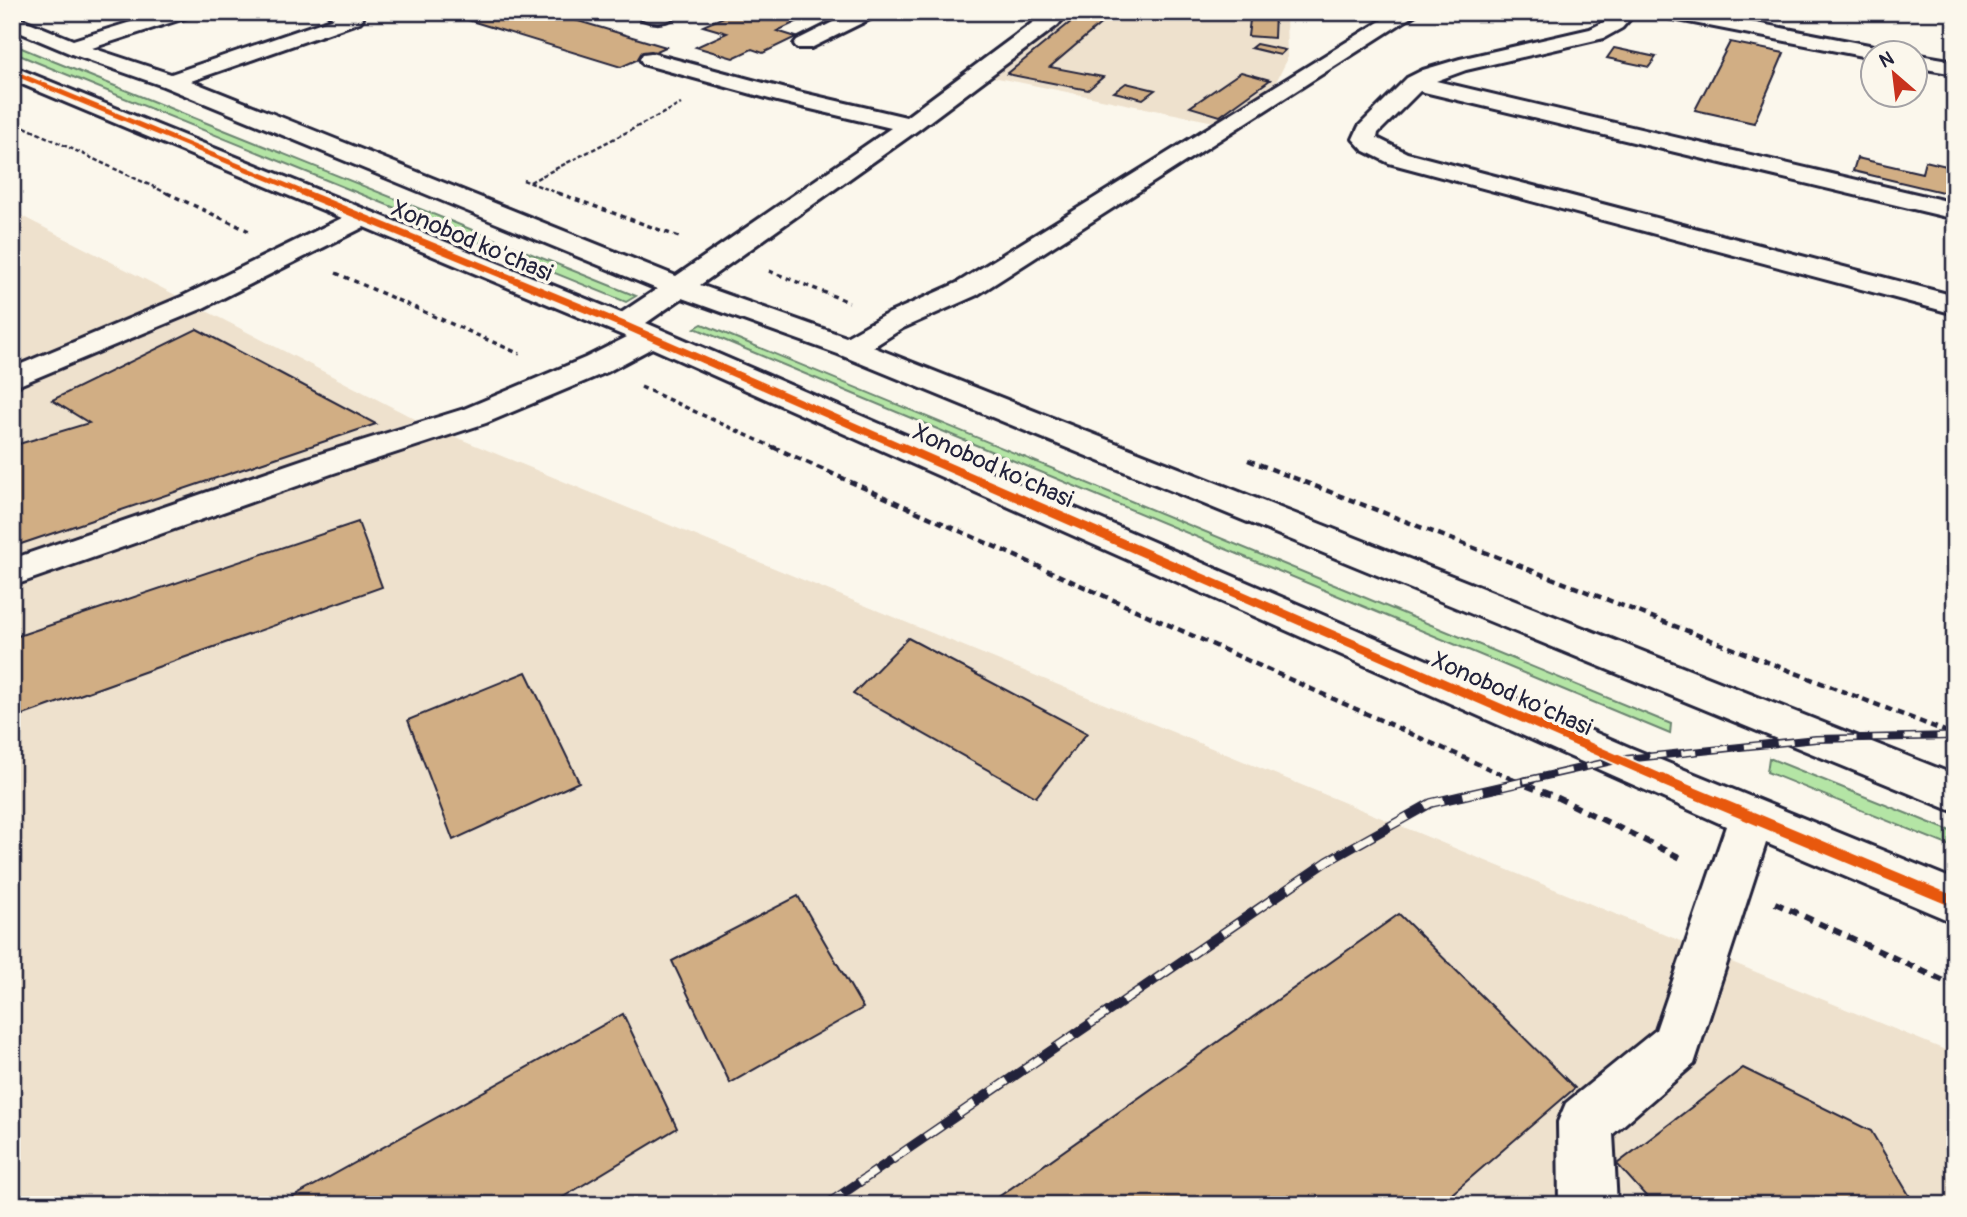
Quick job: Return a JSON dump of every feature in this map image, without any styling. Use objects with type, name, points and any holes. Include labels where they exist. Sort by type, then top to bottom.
[{"type":"street","points":[[72,47],[184,12]]},
{"type":"street","points":[[171,81],[353,18],[337,12]]},
{"type":"street","points":[[643,12],[659,17],[670,12]]},
{"type":"street","points":[[804,44],[869,12]]},
{"type":"street","points":[[12,573],[322,465],[475,416],[596,365],[638,331],[678,287],[910,125],[1051,21],[1058,12]]},
{"type":"street","points":[[849,348],[893,322],[967,289],[1409,12]]},
{"type":"street","points":[[1626,12],[1615,24],[1597,34],[1460,65],[1415,83],[1367,131],[1365,139],[1371,145],[1398,158],[1955,305]]},
{"type":"street","points":[[1668,12],[1757,20],[1858,48]]},
{"type":"street","name":"Xonobod ko'chasi","points":[[12,21],[72,47],[171,81],[678,287],[849,348],[1955,794]]},
{"type":"street","points":[[652,60],[910,125]]},
{"type":"street","points":[[1928,63],[1955,68]]},
{"type":"street","name":"Xonobod ko'chasi","points":[[12,72],[638,331],[1603,755],[1955,902]]},
{"type":"street","points":[[1415,83],[1955,211]]},
{"type":"street","points":[[12,379],[191,303],[364,217]]},
{"type":"street","points":[[1588,1205],[1586,1122],[1676,1046],[1752,816]]},
{"type":"path","points":[[530,182],[727,80]]},
{"type":"path","points":[[12,121],[542,364],[596,365],[1459,758],[1556,797],[1731,883],[1955,986]]},
{"type":"shaded area","points":[[1075,12],[1286,12],[1287,60],[1276,82],[1219,123],[988,76]]},
{"type":"shaded area","points":[[12,211],[191,303],[417,420],[12,558]]},
{"type":"shaded area","points":[[424,424],[1955,1054],[1955,1205],[12,1205],[12,567]]},
{"type":"green space","points":[[12,44],[636,296],[626,302],[12,52]]},
{"type":"green space","points":[[702,324],[1671,724],[1670,734],[695,328]]},
{"type":"green space","points":[[1769,758],[1955,833],[1955,848],[1767,772]]},
{"type":"building","points":[[442,12],[548,12],[666,47],[621,67]]},
{"type":"building","points":[[735,12],[817,12],[777,31],[796,37],[763,53],[752,49],[733,58],[696,47],[727,33],[703,26]]},
{"type":"building","points":[[1083,12],[1111,15],[1050,67],[1103,77],[1088,90],[1007,74]]},
{"type":"building","points":[[1251,12],[1275,12],[1274,38],[1248,36]]},
{"type":"building","points":[[1730,42],[1784,53],[1754,123],[1695,110]]},
{"type":"building","points":[[1256,44],[1285,50],[1280,55],[1251,48]]},
{"type":"building","points":[[1614,48],[1656,57],[1649,67],[1607,58]]},
{"type":"building","points":[[1241,72],[1270,80],[1220,116],[1190,107]]},
{"type":"building","points":[[1126,83],[1155,90],[1143,99],[1114,92]]},
{"type":"building","points":[[1857,158],[1922,173],[1925,161],[1955,168],[1955,195],[1853,171]]},
{"type":"building","points":[[197,329],[376,424],[12,547],[12,446],[89,423],[52,400]]},
{"type":"building","points":[[358,522],[382,587],[12,719],[12,638]]},
{"type":"building","points":[[908,638],[1087,733],[1036,797],[853,694]]},
{"type":"building","points":[[526,672],[579,782],[453,840],[408,720]]},
{"type":"building","points":[[798,896],[863,1008],[730,1083],[672,961]]},
{"type":"building","points":[[1399,914],[1575,1088],[1439,1205],[987,1205]]},
{"type":"building","points":[[623,1014],[677,1128],[550,1205],[279,1205]]},
{"type":"building","points":[[1743,1068],[1871,1131],[1915,1205],[1654,1205],[1617,1164]]},
{"type":"railway","points":[[1524,781],[1616,760],[1816,739],[1955,736]]},
{"type":"railway","points":[[826,1205],[1328,861],[1431,803],[1531,780]]},
{"type":"cycle path","points":[[12,72],[624,325],[1616,760],[1955,902]]}]
